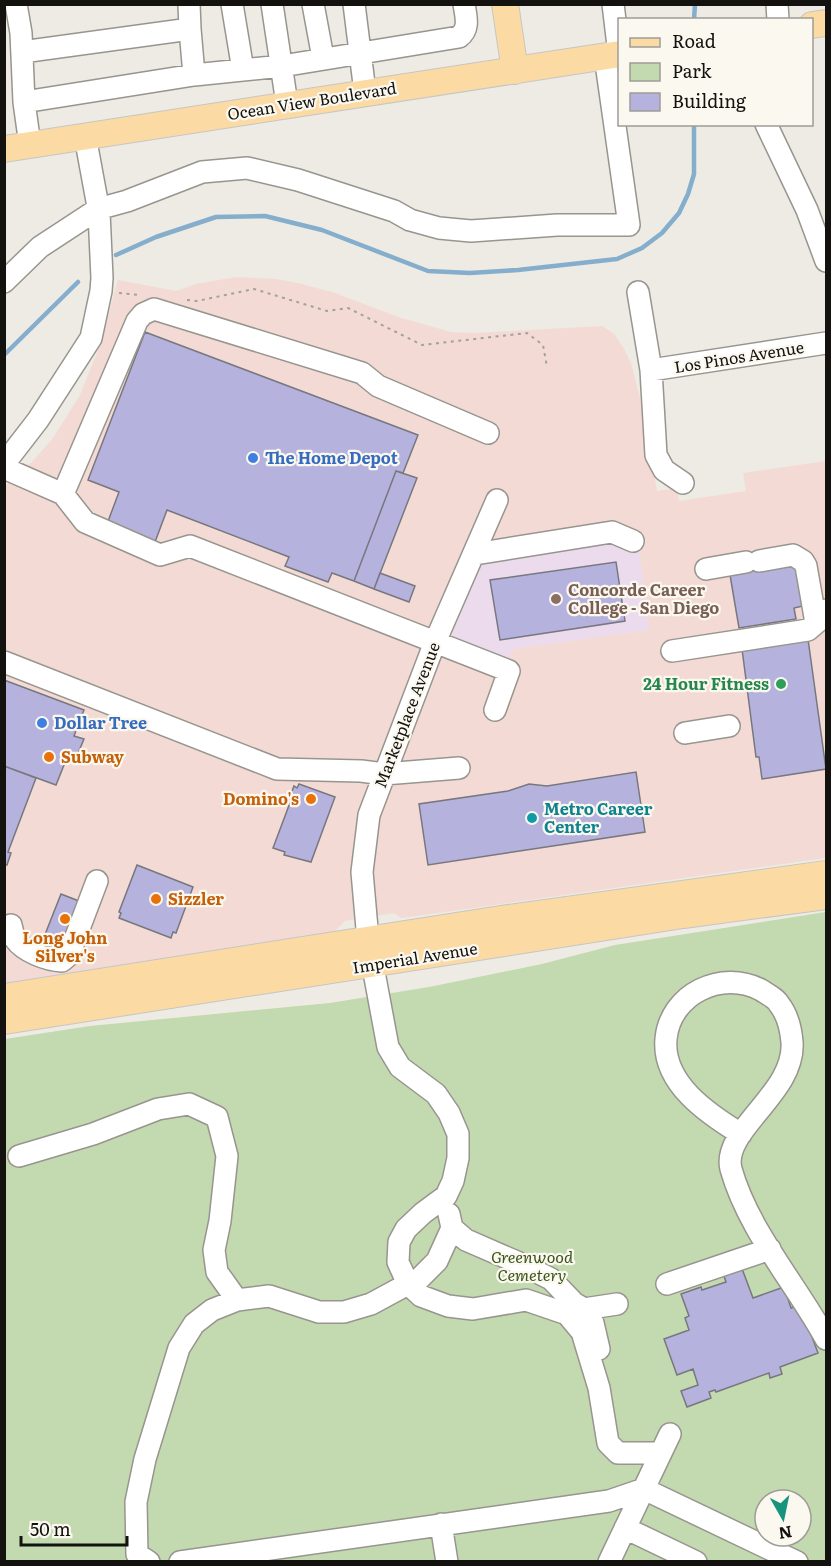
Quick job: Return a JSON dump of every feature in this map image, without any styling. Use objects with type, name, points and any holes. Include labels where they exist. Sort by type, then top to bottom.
[{"type":"main road","points":[[505,4],[515,71]]},
{"type":"main road","name":"Ocean View Boulevard","points":[[4,149],[614,55]]},
{"type":"main road","name":"Imperial Avenue","points":[[4,1022],[370,952],[501,919],[826,874]]},
{"type":"main road","name":"Imperial Avenue","points":[[4,997],[683,915],[822,894]]},
{"type":"street","points":[[16,4],[21,33],[24,102],[30,145]]},
{"type":"street","points":[[189,4],[194,75]]},
{"type":"street","points":[[232,4],[243,70]]},
{"type":"street","points":[[273,4],[287,104]]},
{"type":"street","points":[[314,4],[323,58]]},
{"type":"street","points":[[354,4],[365,92]]},
{"type":"street","points":[[24,102],[194,75],[282,66],[459,37],[465,33],[467,24],[464,4]]},
{"type":"street","points":[[613,4],[618,118]]},
{"type":"street","points":[[22,52],[190,29]]},
{"type":"street","points":[[4,282],[40,247],[98,209],[127,201],[202,172],[247,168],[327,188],[394,211],[410,220],[439,228],[471,231],[557,225],[629,225],[619,126]]},
{"type":"street","points":[[767,126],[817,208],[826,261]]},
{"type":"street","points":[[85,136],[98,209],[101,291],[91,338],[38,420],[4,466],[63,494],[85,522],[160,555],[190,546],[509,671],[495,710]]},
{"type":"street","points":[[638,292],[651,370],[656,455],[664,470],[683,483]]},
{"type":"street","points":[[63,494],[137,321],[143,314],[154,309],[362,373],[378,386],[488,433]]},
{"type":"street","name":"Los Pinos Avenue","points":[[651,370],[826,343]]},
{"type":"street","name":"Marketplace Avenue","points":[[446,1196],[453,1180],[458,1158],[458,1134],[449,1113],[436,1094],[400,1067],[388,1047],[370,952],[362,872],[369,815],[435,642],[497,500]]},
{"type":"street","points":[[475,554],[612,532],[633,541]]},
{"type":"street","points":[[672,651],[808,630],[821,616],[806,566],[803,561],[793,555],[706,569]]},
{"type":"street","points":[[4,662],[277,769],[362,771],[384,774],[459,768]]},
{"type":"street","points":[[685,733],[729,726]]},
{"type":"street","points":[[11,925],[14,938],[23,947],[51,961],[62,961],[69,955],[97,881]]},
{"type":"street","points":[[741,1134],[708,1110],[681,1086],[673,1074],[667,1057],[665,1042],[672,1015],[688,996],[713,984],[742,983],[764,992],[779,1003],[790,1031],[792,1059],[788,1069],[779,1086],[741,1134],[733,1150],[730,1166],[739,1191],[770,1249],[826,1339]]},
{"type":"street","points":[[19,1156],[93,1134],[158,1109],[189,1104],[217,1117],[227,1156],[220,1221],[214,1250],[217,1272],[237,1300]]},
{"type":"street","points":[[149,1562],[137,1554],[136,1502],[145,1459],[179,1348],[195,1324],[212,1310],[237,1300],[269,1296],[319,1312],[344,1312],[371,1304],[408,1284],[416,1282],[437,1261],[452,1228],[446,1196],[411,1223],[399,1242],[398,1262],[408,1284],[421,1296],[448,1306],[473,1309],[526,1300],[567,1314],[582,1332],[599,1388],[608,1443],[618,1453],[666,1444],[609,1562]]},
{"type":"street","points":[[452,1228],[473,1244],[551,1279],[574,1303],[584,1309],[593,1323],[598,1340],[603,1372],[599,1388]]},
{"type":"street","points":[[667,1284],[770,1249]]},
{"type":"street","points":[[584,1309],[617,1304]]},
{"type":"street","points":[[180,1562],[297,1553],[441,1524],[609,1501],[644,1489],[797,1562]]},
{"type":"street","points":[[441,1524],[447,1562]]},
{"type":"street","points":[[626,1528],[696,1562]]},
{"type":"shaded area","points":[[236,277],[276,279],[298,283],[335,293],[398,317],[451,332],[475,333],[602,326],[614,334],[631,363],[643,410],[657,491],[677,488],[679,501],[746,491],[743,473],[826,461],[826,858],[410,917],[401,918],[394,913],[345,921],[334,932],[5,983],[5,486],[32,462],[53,438],[80,395],[100,345],[118,280],[176,291],[196,284]],"holes":[[[478,567],[649,630],[513,649],[455,641],[453,634]]]},
{"type":"shaded area","name":"Concorde Career College - San Diego","points":[[606,543],[615,544],[630,551],[639,550],[649,630],[514,649],[507,660],[456,641],[453,634],[478,567],[484,561]]},
{"type":"green space","name":"Greenwood Cemetery","points":[[826,912],[826,1561],[5,1562],[5,1039],[90,1026],[330,1003],[429,987],[542,964],[615,945]]},
{"type":"building","name":"The Home Depot","points":[[145,332],[418,435],[403,473],[396,471],[354,581],[332,573],[328,582],[285,566],[289,557],[167,510],[155,542],[107,524],[119,492],[88,480]]},
{"type":"building","points":[[396,471],[417,478],[374,589],[354,581]]},
{"type":"building","points":[[758,556],[796,565],[803,606],[794,608],[796,619],[739,628],[730,575]]},
{"type":"building","name":"Concorde Career College - San Diego","points":[[616,562],[625,621],[500,640],[490,580]]},
{"type":"building","points":[[380,573],[415,586],[409,602],[374,589]]},
{"type":"building","name":"24 Hour Fitness","points":[[808,639],[826,769],[762,779],[759,757],[756,757],[742,649]]},
{"type":"building","name":"Dollar Tree","points":[[4,680],[84,710],[74,736],[84,739],[74,763],[66,760],[56,785],[4,766]]},
{"type":"building","points":[[4,766],[36,778],[8,852],[11,853],[7,865],[4,864]]},
{"type":"building","name":"Metro Career Center","points":[[636,772],[645,832],[428,865],[419,804],[508,791],[529,784],[547,786]]},
{"type":"building","points":[[299,784],[335,797],[311,862],[284,855],[285,852],[273,848],[294,786],[297,788]]},
{"type":"building","name":"Sizzler","points":[[137,865],[193,887],[176,933],[173,932],[171,938],[119,918],[121,913],[119,912]]},
{"type":"building","name":"Long John Silver's","points":[[61,894],[84,903],[62,954],[39,945]]},
{"type":"building","points":[[741,1266],[753,1298],[784,1287],[791,1308],[800,1305],[818,1353],[780,1367],[782,1374],[770,1378],[769,1373],[716,1392],[715,1390],[709,1392],[711,1398],[687,1407],[681,1391],[698,1385],[693,1369],[677,1375],[664,1339],[689,1330],[685,1318],[689,1316],[681,1294],[726,1282],[723,1273]]},
{"type":"waterway","points":[[694,18],[695,4]]},
{"type":"waterway","points":[[116,255],[156,237],[216,217],[265,216],[322,230],[428,271],[470,273],[518,270],[617,259],[642,248],[662,233],[679,213],[694,174],[694,126]]},
{"type":"waterway","points":[[4,355],[78,282]]},
{"type":"place","name":"The Home Depot","points":[[253,458]]},
{"type":"place","name":"Concorde Career College - San Diego","points":[[556,599]]},
{"type":"place","name":"24 Hour Fitness","points":[[781,684]]},
{"type":"place","name":"Dollar Tree","points":[[42,723]]},
{"type":"place","name":"Subway","points":[[49,757]]},
{"type":"place","name":"Domino's","points":[[311,799]]},
{"type":"place","name":"Metro Career Center","points":[[532,818]]},
{"type":"place","name":"Sizzler","points":[[156,899]]},
{"type":"place","name":"Long John Silver's","points":[[65,919]]}]
